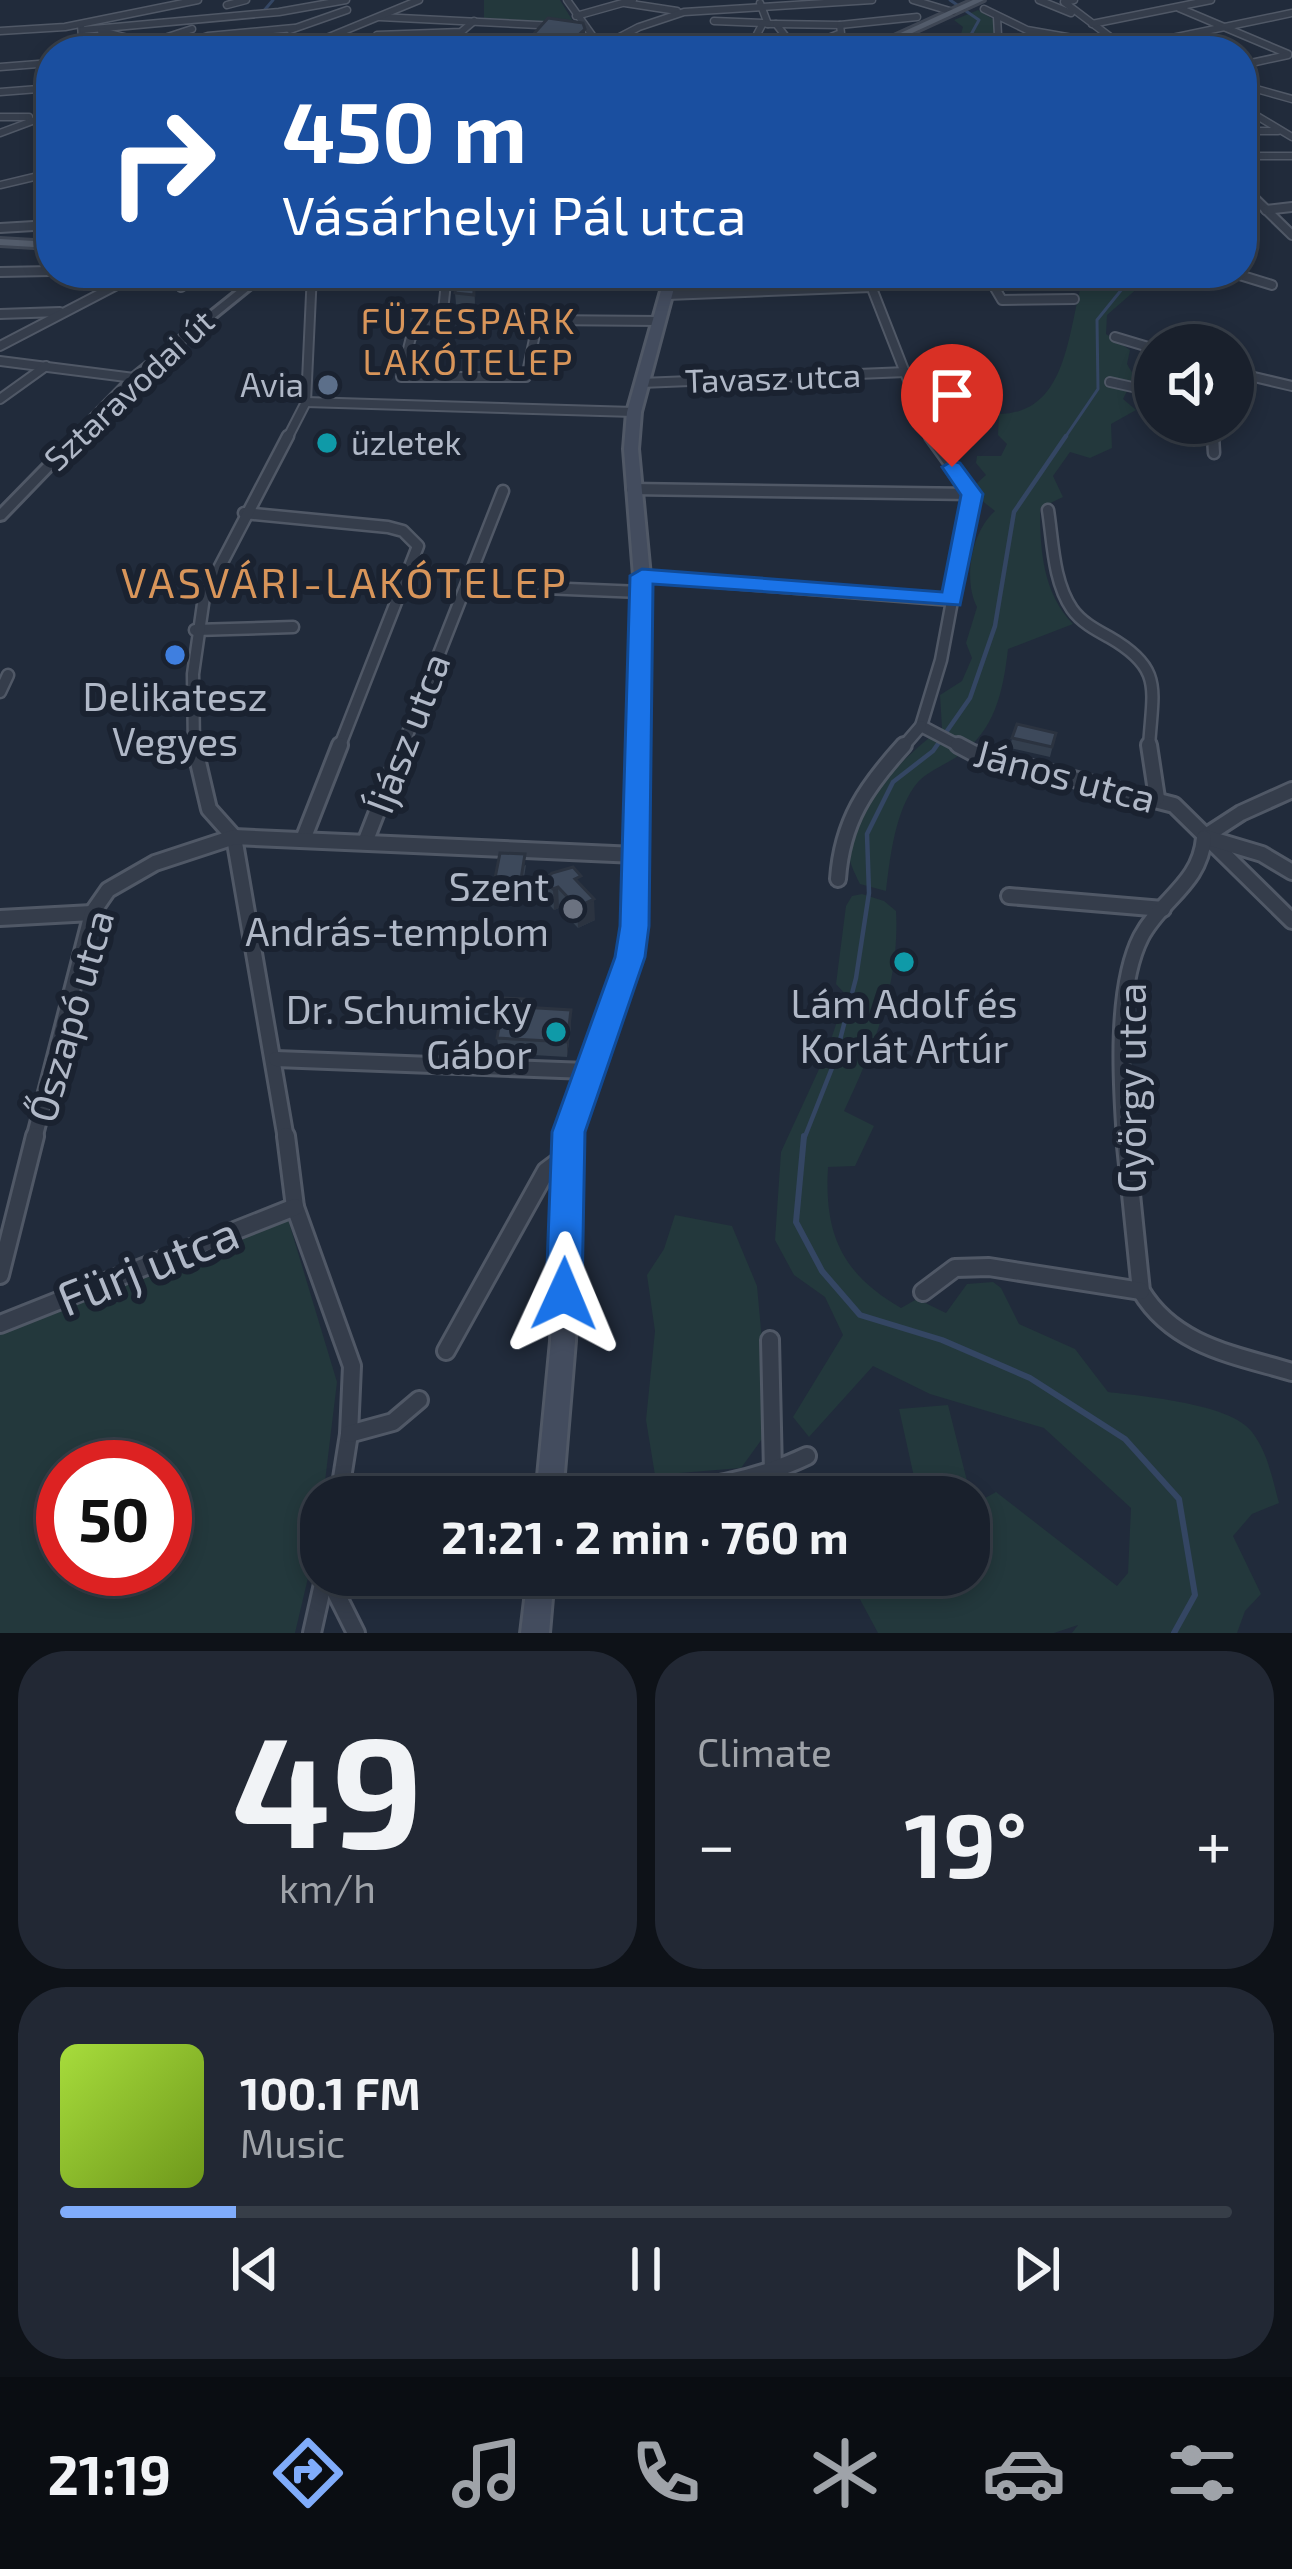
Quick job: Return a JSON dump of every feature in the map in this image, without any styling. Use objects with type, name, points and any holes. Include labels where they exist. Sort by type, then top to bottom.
[{"type":"main road","points":[[894,36],[976,3]]},
{"type":"main road","points":[[0,242],[36,244]]},
{"type":"main road","points":[[552,1476],[563,1341],[567,1155],[587,1071],[630,957],[642,584],[632,488],[634,412],[669,288]]},
{"type":"main road","points":[[536,1633],[540,1596]]},
{"type":"street","points":[[0,31],[82,27],[198,0]]},
{"type":"street","points":[[227,5],[246,0]]},
{"type":"street","points":[[100,30],[346,0]]},
{"type":"street","points":[[208,36],[275,28],[346,0]]},
{"type":"street","points":[[332,36],[419,0]]},
{"type":"street","points":[[567,0],[589,36]]},
{"type":"street","points":[[714,0],[725,7]]},
{"type":"street","points":[[621,36],[684,12],[760,3],[872,0]]},
{"type":"street","points":[[1039,0],[1077,14]]},
{"type":"street","points":[[1062,1],[1073,0]]},
{"type":"street","points":[[1091,24],[1211,0]]},
{"type":"street","points":[[576,16],[629,1],[684,12]]},
{"type":"street","points":[[918,1],[954,12]]},
{"type":"street","points":[[1062,1],[1108,36]]},
{"type":"street","points":[[159,25],[197,11],[188,3]]},
{"type":"street","points":[[760,3],[769,24],[781,36]]},
{"type":"street","points":[[805,3],[823,25]]},
{"type":"street","points":[[976,3],[1027,30],[1062,36]]},
{"type":"street","points":[[1177,7],[1247,36]]},
{"type":"street","points":[[706,9],[719,36]]},
{"type":"street","points":[[168,36],[197,28],[294,28],[347,10]]},
{"type":"street","points":[[1182,36],[1292,13]]},
{"type":"street","points":[[997,16],[997,36]]},
{"type":"street","points":[[380,17],[584,27]]},
{"type":"street","points":[[391,19],[377,35],[460,32],[475,20]]},
{"type":"street","points":[[714,21],[840,25],[911,19]]},
{"type":"street","points":[[875,23],[883,33]]},
{"type":"street","points":[[759,36],[769,24]]},
{"type":"street","points":[[834,36],[841,33],[840,25]]},
{"type":"street","points":[[82,27],[123,36]]},
{"type":"street","points":[[82,27],[82,36]]},
{"type":"street","points":[[275,28],[276,36]]},
{"type":"street","points":[[1257,40],[1290,54]]},
{"type":"street","points":[[1257,62],[1290,54]]},
{"type":"street","points":[[0,68],[36,64]]},
{"type":"street","points":[[0,92],[36,89]]},
{"type":"street","points":[[1257,89],[1292,99]]},
{"type":"street","points":[[1257,116],[1292,137]]},
{"type":"street","points":[[0,117],[36,117]]},
{"type":"street","points":[[0,133],[36,117]]},
{"type":"street","points":[[1257,131],[1281,130]]},
{"type":"street","points":[[1257,156],[1292,156]]},
{"type":"street","points":[[0,185],[36,177]]},
{"type":"street","points":[[1257,202],[1292,235]]},
{"type":"street","points":[[1266,210],[1292,207]]},
{"type":"street","points":[[0,228],[36,225]]},
{"type":"street","points":[[0,272],[36,271]]},
{"type":"street","points":[[1257,281],[1272,286]]},
{"type":"street","points":[[2,345],[113,288]]},
{"type":"street","name":"Sztaravodai út","points":[[0,516],[134,378],[247,288]]},
{"type":"street","points":[[311,288],[306,402],[204,597],[195,630],[192,692],[198,763],[209,810],[234,837],[276,1059],[295,1207],[352,1366],[342,1476]]},
{"type":"street","points":[[443,310],[445,288]]},
{"type":"street","points":[[667,295],[846,288]]},
{"type":"street","points":[[838,879],[849,811],[873,776],[926,729],[972,494],[932,441],[871,288]]},
{"type":"street","points":[[995,288],[1002,300],[1074,299]]},
{"type":"street","points":[[538,320],[522,379],[401,377],[408,340],[443,310],[525,312],[538,320],[659,321]]},
{"type":"street","points":[[0,314],[68,313]]},
{"type":"street","points":[[1115,337],[1134,343]]},
{"type":"street","points":[[0,361],[134,378]]},
{"type":"street","points":[[0,399],[46,366]]},
{"type":"street","name":"Tavasz utca","points":[[641,383],[905,372]]},
{"type":"street","points":[[1254,377],[1292,386]]},
{"type":"street","points":[[1110,382],[1134,387]]},
{"type":"street","points":[[306,402],[634,412]]},
{"type":"street","points":[[1214,444],[1214,453]]},
{"type":"street","points":[[632,488],[972,494]]},
{"type":"street","name":"Íjász utca","points":[[365,840],[503,491]]},
{"type":"street","points":[[1048,510],[1057,574],[1072,609],[1088,626],[1140,656],[1152,679],[1149,755],[1157,798]]},
{"type":"street","points":[[244,513],[388,527],[403,531],[418,546],[304,837]]},
{"type":"street","points":[[543,589],[642,584],[952,600]]},
{"type":"street","points":[[195,630],[293,627]]},
{"type":"street","points":[[0,692],[8,675]]},
{"type":"street","name":"János utca","points":[[926,729],[956,746],[1038,772],[1157,798],[1186,814],[1204,837],[1241,813],[1292,790]]},
{"type":"street","name":"Őszapó utca","points":[[0,1275],[92,914],[108,890],[142,874],[155,862],[234,837],[636,855]]},
{"type":"street","points":[[1204,837],[1262,854],[1292,872]]},
{"type":"street","points":[[1204,837],[1292,921]]},
{"type":"street","name":"György utca","points":[[1141,1291],[1128,1162],[1128,1013],[1136,950],[1149,923],[1202,864],[1204,837]]},
{"type":"street","points":[[1009,896],[1163,909]]},
{"type":"street","points":[[0,918],[92,914]]},
{"type":"street","points":[[276,1059],[587,1071]]},
{"type":"street","points":[[446,1352],[546,1171],[567,1155]]},
{"type":"street","name":"Fürj utca","points":[[0,1324],[295,1207]]},
{"type":"street","points":[[922,1292],[955,1268],[989,1267],[1141,1291],[1151,1313],[1176,1333],[1292,1372]]},
{"type":"street","points":[[770,1340],[773,1472]]},
{"type":"street","points":[[349,1435],[393,1422],[419,1400]]},
{"type":"street","points":[[747,1476],[773,1472],[807,1456]]},
{"type":"street","points":[[312,1633],[321,1596]]},
{"type":"street","points":[[337,1596],[356,1633]]},
{"type":"green space","points":[[484,0],[560,0],[574,23],[484,19]]},
{"type":"green space","points":[[978,10],[996,21],[996,34],[1011,36],[960,36],[963,27],[954,20]]},
{"type":"green space","points":[[1081,288],[1138,288],[1107,315],[1106,334],[1130,350],[1127,364],[1134,388],[1123,399],[1134,411],[1111,424],[1112,448],[1090,458],[1070,452],[1053,476],[1063,497],[1040,508],[1049,585],[1073,624],[1008,649],[1000,695],[981,735],[922,778],[910,793],[895,834],[886,891],[860,884],[849,857],[856,823],[881,785],[942,728],[940,695],[962,681],[972,658],[966,643],[977,607],[971,584],[972,557],[980,531],[995,511],[981,500],[976,484],[986,475],[976,463],[977,456],[1001,456],[1007,444],[998,435],[999,414],[1023,410],[1040,399],[1062,363]]},
{"type":"green space","points":[[852,896],[884,901],[896,911],[896,938],[883,1014],[844,1111],[874,1126],[855,1166],[828,1167],[829,1213],[841,1250],[864,1281],[901,1308],[917,1299],[946,1313],[967,1284],[993,1282],[1001,1288],[1019,1324],[1075,1349],[1108,1392],[1207,1408],[1241,1422],[1252,1432],[1266,1457],[1279,1503],[1252,1514],[1233,1536],[1261,1594],[1245,1611],[1237,1633],[1072,1633],[1078,1625],[1054,1633],[878,1633],[858,1596],[990,1596],[990,1495],[996,1492],[1117,1586],[1128,1573],[1131,1508],[1044,1428],[930,1394],[873,1366],[809,1437],[793,1417],[843,1335],[825,1297],[794,1275],[775,1240],[781,1152],[826,1054],[846,995],[836,984],[846,906]]},
{"type":"green space","points":[[675,1215],[732,1226],[757,1286],[770,1428],[741,1468],[655,1475],[646,1420],[655,1331],[647,1275],[664,1249]]},
{"type":"green space","points":[[287,1216],[337,1382],[326,1476],[300,1476],[300,1596],[304,1596],[295,1633],[0,1633],[0,1335]]},
{"type":"green space","points":[[948,1405],[966,1476],[914,1476],[899,1409]]},
{"type":"building","points":[[548,18],[583,23],[585,29],[578,36],[532,36]]},
{"type":"building","points":[[456,288],[474,288],[474,295],[455,293]]},
{"type":"building","points":[[1017,724],[1056,733],[1052,747],[1012,738]]},
{"type":"building","points":[[500,853],[525,854],[521,879],[495,878]]},
{"type":"building","points":[[573,867],[581,876],[575,879],[594,899],[577,907],[544,880]]},
{"type":"building","points":[[504,998],[524,999],[523,1007],[571,1010],[567,1042],[497,1038]]},
{"type":"waterway","points":[[262,13],[273,0]]},
{"type":"waterway","points":[[950,0],[979,20],[970,36]]},
{"type":"waterway","points":[[1064,439],[1098,389],[1097,320],[1123,288]]},
{"type":"waterway","points":[[804,1139],[834,1063],[856,978],[869,893],[867,834],[893,782],[933,751],[970,698],[995,626],[1014,512],[1066,436]]},
{"type":"waterway","points":[[804,1136],[796,1222],[822,1271],[860,1315],[942,1340],[1030,1378],[1125,1439],[1179,1499],[1195,1595],[1174,1633]]},
{"type":"place","name":"Avia","points":[[328,385]]},
{"type":"place","name":"üzletek","points":[[327,443]]},
{"type":"place","name":"Delikatesz Vegyes","points":[[175,655]]},
{"type":"place","name":"Szent András-templom","points":[[573,909]]},
{"type":"place","name":"Lám Adolf és Korlát Artúr","points":[[904,962]]},
{"type":"place","name":"Dr. Schumicky Gábor","points":[[556,1032]]},
{"type":"district","name":"FÜZESPARK LAKÓTELEP","points":[[469,342]]},
{"type":"district","name":"VASVÁRI-LAKÓTELEP","points":[[345,583]]},
{"type":"route","points":[[564,1294],[569,1132],[630,957],[634,926],[642,576],[952,600],[972,494],[952,467]]}]
